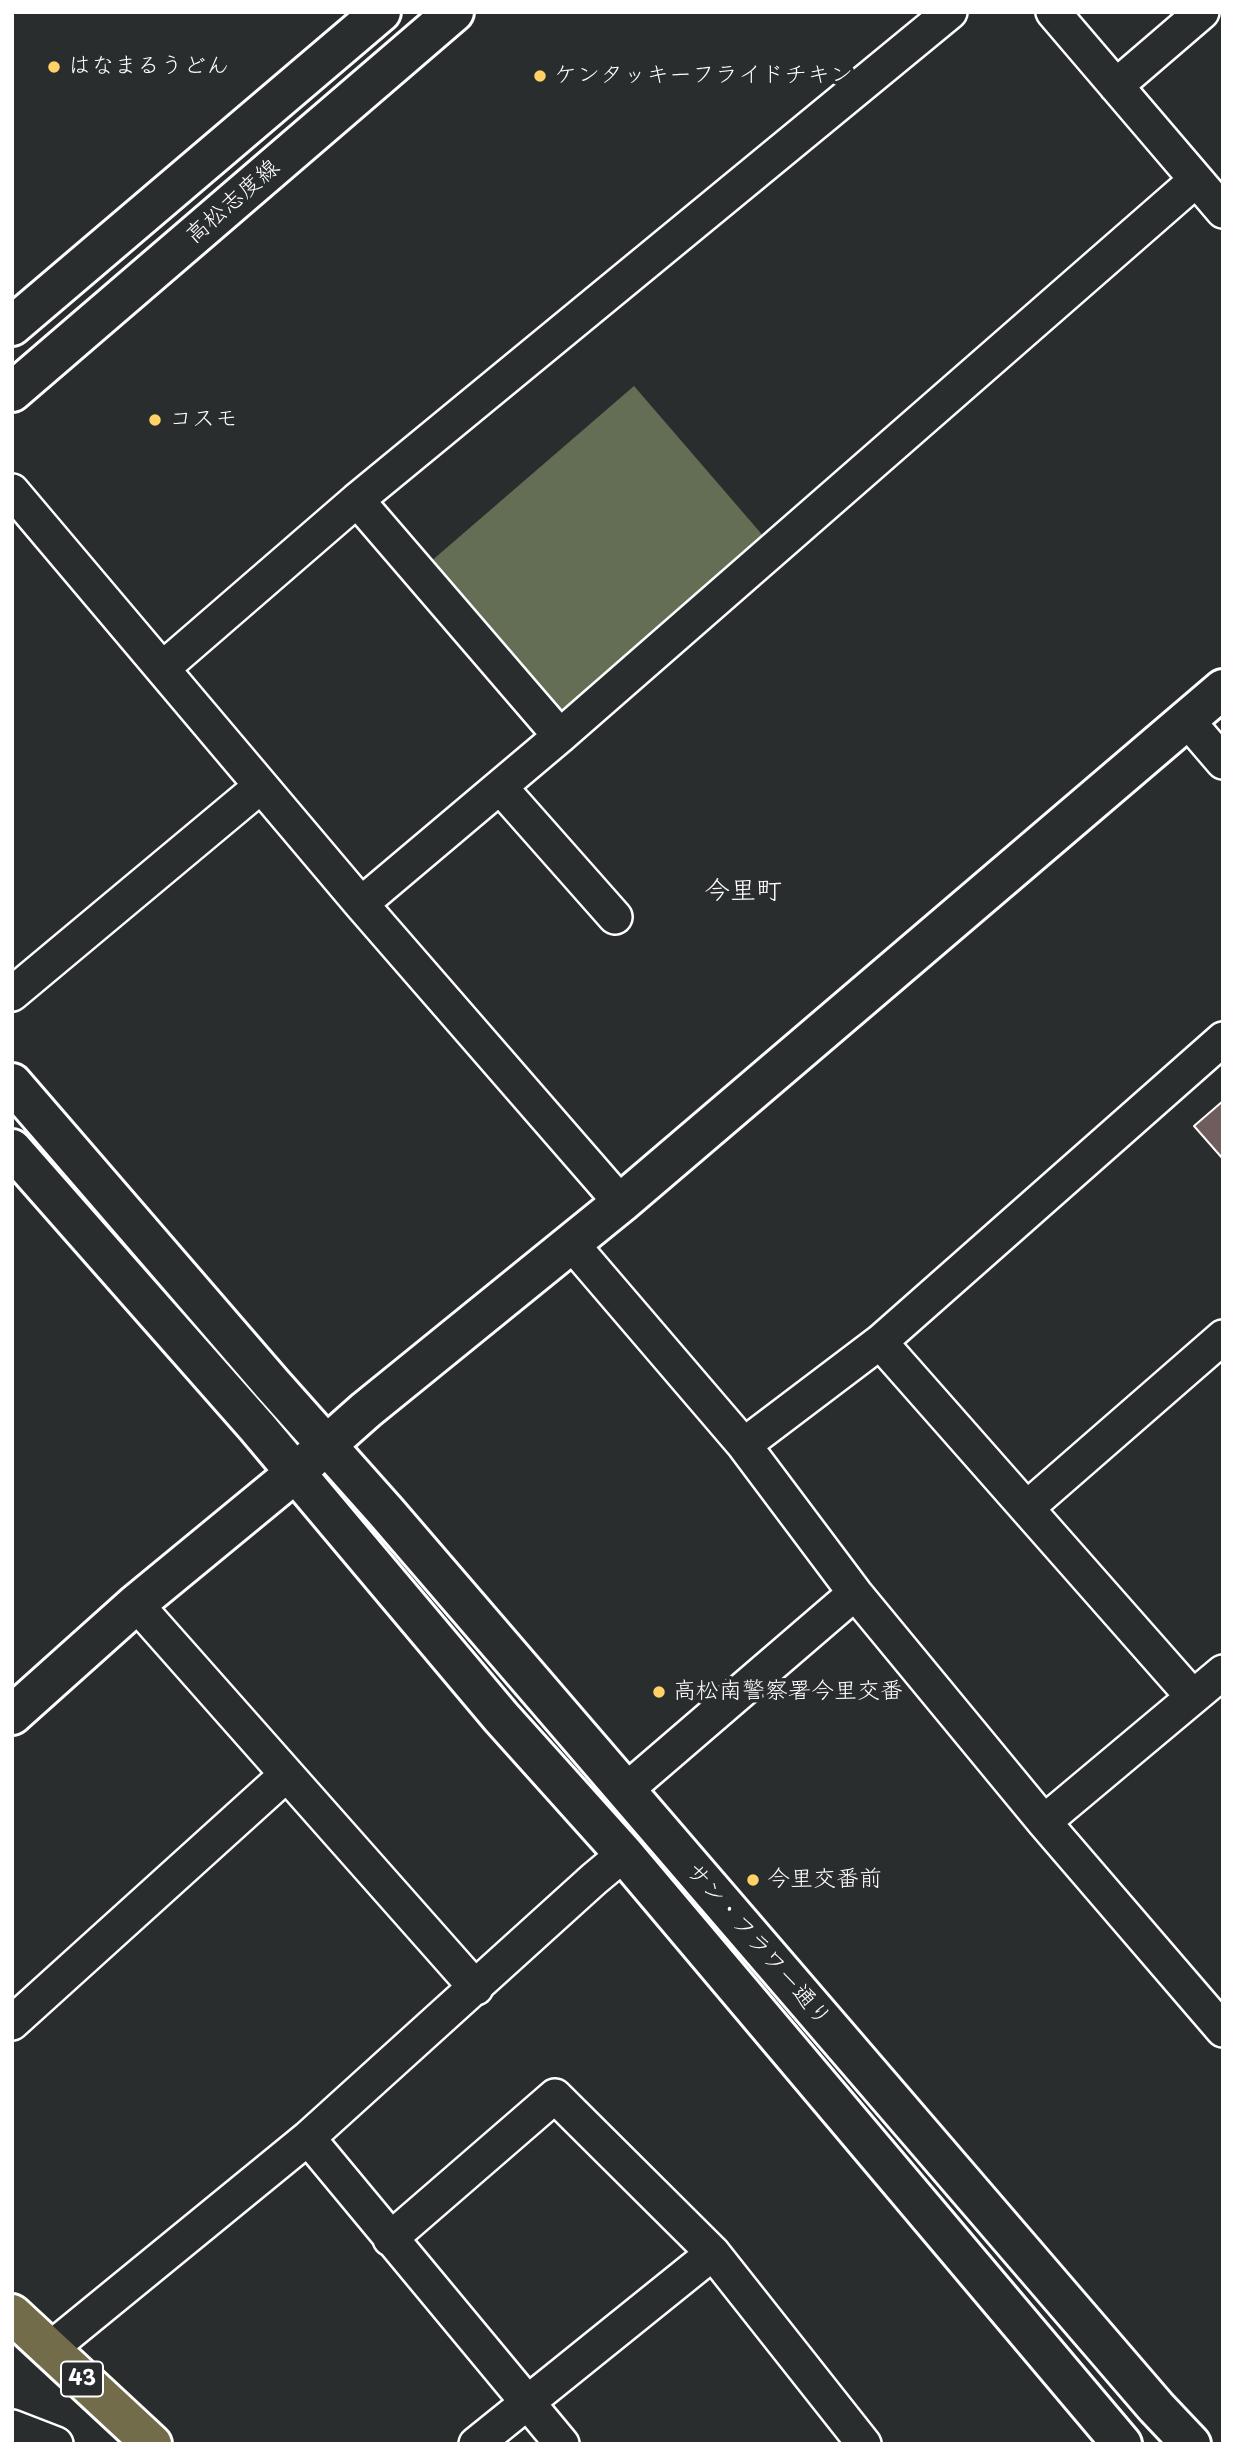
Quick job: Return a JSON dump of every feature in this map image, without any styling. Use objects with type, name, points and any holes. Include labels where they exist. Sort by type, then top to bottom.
[{"type":"main road","name":"43","points":[[12,2314],[152,2444]]},
{"type":"street","name":"高松志度線","points":[[12,326],[382,12]]},
{"type":"street","name":"高松志度線","points":[[12,393],[454,12]]},
{"type":"street","points":[[163,668],[357,500],[950,12]]},
{"type":"street","points":[[1053,12],[1223,211]]},
{"type":"street","points":[[1116,86],[1202,12]]},
{"type":"street","points":[[361,904],[561,736],[1196,180]]},
{"type":"street","points":[[12,491],[361,904],[621,1203]]},
{"type":"street","points":[[357,500],[561,736]]},
{"type":"street","points":[[12,1714],[136,1604],[295,1473],[366,1410],[621,1203],[1223,689]]},
{"type":"street","points":[[1187,720],[1223,762]]},
{"type":"street","points":[[12,994],[261,786]]},
{"type":"street","points":[[500,787],[615,917]]},
{"type":"street","points":[[744,1445],[880,1342],[1223,1040]]},
{"type":"street","name":"サン・フラワー通り","points":[[12,1083],[1156,2407],[1191,2444]]},
{"type":"street","name":"サン・フラワー通り","points":[[12,1149],[257,1427],[501,1717],[594,1819],[1122,2444]]},
{"type":"street","points":[[571,1243],[744,1445],[855,1593],[1045,1822],[1217,2015]]},
{"type":"street","points":[[1028,1507],[1223,1337]]},
{"type":"street","points":[[880,1342],[1193,1697]]},
{"type":"street","points":[[625,1791],[855,1593]]},
{"type":"street","points":[[136,1604],[476,1988]]},
{"type":"street","points":[[1045,1822],[1223,1672]]},
{"type":"street","points":[[12,2023],[286,1775]]},
{"type":"street","points":[[50,2349],[308,2138],[624,1854]]},
{"type":"street","points":[[390,2239],[555,2096],[713,2253],[864,2444]]},
{"type":"street","points":[[308,2138],[562,2444]]},
{"type":"street","points":[[476,2444],[713,2253]]},
{"type":"green space","points":[[634,386],[765,538],[560,716],[429,563]]},
{"type":"building","points":[[1223,1101],[1223,1159],[1194,1126]]},
{"type":"place","name":"はなまるうどん","points":[[54,67]]},
{"type":"place","name":"ケンタッキーフライドチキン","points":[[540,76]]},
{"type":"place","name":"コスモ","points":[[155,420]]},
{"type":"place","name":"高松南警察署今里交番","points":[[659,1692]]},
{"type":"place","name":"今里交番前","points":[[753,1880]]},
{"type":"district","name":"今里町","points":[[743,892]]}]
